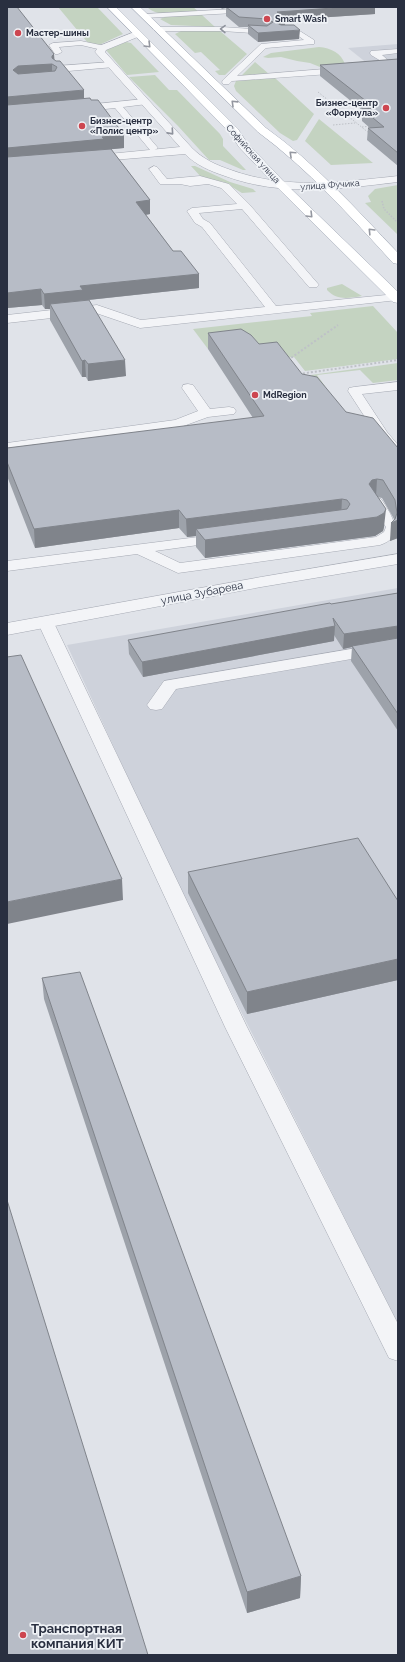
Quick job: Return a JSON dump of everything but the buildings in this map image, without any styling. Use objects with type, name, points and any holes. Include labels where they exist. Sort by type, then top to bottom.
[{"type":"main road","name":"Софийская улица","points":[[111,7],[234,131],[243,145],[283,187],[397,298]]},
{"type":"main road","name":"Софийская улица","points":[[135,7],[262,130],[277,141],[323,184],[398,260]]},
{"type":"street","points":[[101,49],[137,34]]},
{"type":"street","name":"улица Фучика","points":[[101,49],[101,55],[198,160],[229,174],[243,180],[283,187],[398,179]]},
{"type":"street","points":[[79,160],[188,150]]},
{"type":"street","name":"улица Фучика","points":[[323,184],[398,173]]},
{"type":"street","name":"улица Зубарева","points":[[7,629],[261,582],[398,560]]},
{"type":"lane","points":[[145,16],[213,10],[234,11],[242,18],[258,15]]},
{"type":"lane","points":[[157,29],[222,29],[310,42],[295,30],[281,31]]},
{"type":"lane","points":[[219,88],[264,46],[269,37]]},
{"type":"lane","points":[[48,53],[101,49]]},
{"type":"lane","points":[[393,64],[374,53],[398,51]]},
{"type":"lane","points":[[230,79],[393,64]]},
{"type":"lane","points":[[57,69],[113,67]]},
{"type":"lane","points":[[80,77],[113,67]]},
{"type":"lane","points":[[68,110],[144,102]]},
{"type":"lane","points":[[117,105],[153,148]]},
{"type":"lane","points":[[154,170],[164,182],[180,181],[190,183],[208,181],[225,186],[245,206],[324,294]]},
{"type":"lane","points":[[245,206],[192,211],[199,221],[206,225],[273,310]]},
{"type":"lane","points":[[7,319],[97,309],[140,324],[273,310],[324,294],[374,299],[397,298]]},
{"type":"lane","points":[[398,386],[354,391],[374,421],[376,429],[392,448],[398,449]]},
{"type":"lane","points":[[188,388],[206,413]]},
{"type":"lane","points":[[7,447],[178,424],[206,413],[229,411]]},
{"type":"lane","points":[[139,549],[178,568],[380,541],[391,534],[393,527],[376,502]]},
{"type":"lane","points":[[7,566],[232,537]]},
{"type":"lane","points":[[46,623],[236,1027],[398,1350]]},
{"type":"lane","points":[[156,705],[170,685],[398,646]]},
{"type":"path","points":[[296,74],[373,137]]},
{"type":"path","points":[[333,125],[355,123]]},
{"type":"path","points":[[362,127],[375,126]]},
{"type":"path","points":[[382,197],[384,209],[398,223]]},
{"type":"path","points":[[292,364],[288,360],[374,299]]},
{"type":"path","points":[[299,374],[398,360]]},
{"type":"path","points":[[295,369],[304,379]]},
{"type":"shaded area","points":[[398,44],[398,127],[378,72],[348,48]]},
{"type":"shaded area","points":[[398,588],[398,1324],[174,878],[67,645]]},
{"type":"green space","points":[[58,7],[97,7],[123,34],[99,45],[88,43]]},
{"type":"green space","points":[[147,7],[193,7],[199,12],[165,14],[152,11]]},
{"type":"green space","points":[[202,15],[215,27],[171,25],[160,19],[167,16]]},
{"type":"green space","points":[[181,31],[220,31],[247,54],[225,75],[219,75],[215,71],[220,70],[201,52],[195,53],[175,34]]},
{"type":"green space","points":[[126,42],[131,43],[159,72],[127,75],[106,50]]},
{"type":"green space","points":[[319,47],[335,52],[341,57],[345,64],[320,67],[310,63],[281,57],[263,57],[271,53]]},
{"type":"green space","points":[[255,62],[269,74],[241,76]]},
{"type":"green space","points":[[155,75],[169,90],[177,90],[220,134],[223,139],[223,146],[246,170],[220,160],[209,160],[178,126],[129,77]]},
{"type":"green space","points":[[275,78],[314,114],[297,140],[293,141],[280,133],[236,91],[234,86],[236,81]]},
{"type":"green space","points":[[319,119],[373,163],[331,165],[305,141]]},
{"type":"green space","points":[[191,166],[195,166],[230,182],[253,189],[256,192],[242,193],[224,182],[202,178]]},
{"type":"green space","points":[[398,185],[398,235],[365,203],[371,202],[368,196],[375,189]]},
{"type":"green space","points":[[342,284],[362,296],[343,298],[335,296],[327,290],[327,288]]},
{"type":"green space","points":[[373,306],[398,333],[398,359],[305,371],[294,357],[259,360],[208,349],[193,329],[312,316],[310,313]]},
{"type":"green space","points":[[398,363],[398,380],[373,383],[360,370],[317,375],[325,386],[322,388],[311,375]]},
{"type":"place","name":"Smart Wash","points":[[267,19]]},
{"type":"place","name":"Мастер-шины","points":[[18,33]]},
{"type":"place","name":"Бизнес-центр «Формула»","points":[[386,108]]},
{"type":"place","name":"Бизнес-центр «Полис центр»","points":[[82,126]]},
{"type":"place","name":"MdRegion","points":[[255,395]]},
{"type":"place","name":"Транспортная компания КИТ","points":[[23,1635]]}]
